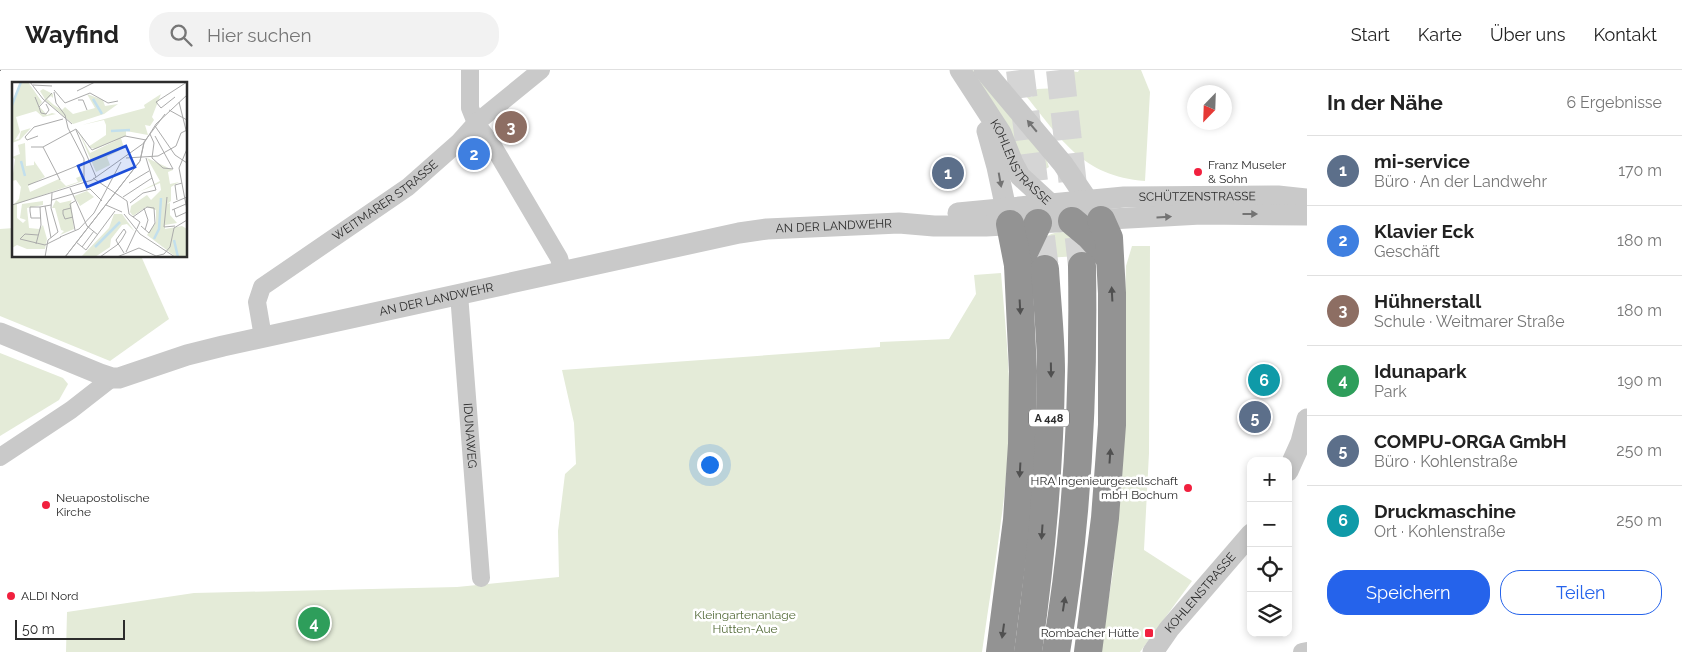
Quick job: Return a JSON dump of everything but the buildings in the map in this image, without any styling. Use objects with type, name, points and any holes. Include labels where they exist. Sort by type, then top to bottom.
[{"type":"highway","points":[[1088,652],[1105,518],[1112,424],[1113,342],[1109,238],[1095,210]]},
{"type":"highway","points":[[1018,265],[1044,214]]},
{"type":"highway","points":[[1000,652],[1017,520],[1022,444],[1023,371],[1018,265],[1008,217]]},
{"type":"highway","points":[[1072,221],[1090,236],[1109,257]]},
{"type":"highway","name":"A 448","points":[[1056,652],[1067,587],[1082,415],[1082,266]]},
{"type":"highway","name":"A 448","points":[[1028,652],[1040,567],[1048,455],[1051,370],[1045,268]]},
{"type":"street","points":[[470,70],[470,108],[476,123],[493,146],[560,258],[562,272]]},
{"type":"street","name":"WEITMARER STRASSE","points":[[263,337],[257,302],[262,287],[408,187],[459,142],[476,123],[541,70]]},
{"type":"street","name":"KOHLENSTRASSE","points":[[971,75],[1001,133],[1013,163],[1044,214],[1059,186],[1063,164]]},
{"type":"street","name":"KOHLENSTRASSE","points":[[971,75],[1063,164],[1095,210]]},
{"type":"street","name":"KOHLENSTRASSE","points":[[971,75],[991,142],[1008,217]]},
{"type":"street","name":"SCHÜTZENSTRASSE","points":[[1095,210],[1124,197],[1278,196],[1307,199]]},
{"type":"street","name":"AN DER LANDWEHR","points":[[0,457],[77,406],[112,378],[119,378],[187,355],[263,337],[739,233],[774,229],[899,223],[934,226],[1008,217],[1095,210]]},
{"type":"street","name":"AN DER LANDWEHR","points":[[1044,214],[1072,221],[1095,210]]},
{"type":"street","name":"SCHÜTZENSTRASSE","points":[[1095,210],[1307,215]]},
{"type":"street","name":"IDUNAWEG","points":[[459,294],[481,578]]},
{"type":"street","points":[[0,333],[112,378]]},
{"type":"street","points":[[1292,461],[1301,442],[1307,419]]},
{"type":"street","name":"KOHLENSTRASSE","points":[[1153,652],[1169,629],[1247,539]]},
{"type":"street","points":[[1302,652],[1307,651]]},
{"type":"green space","points":[[969,70],[973,70],[1032,140],[1046,158],[1049,167],[1029,179]]},
{"type":"green space","points":[[1061,70],[1078,72],[1079,70],[1141,70],[1150,92],[1145,181],[1123,178],[1089,164],[1063,141],[1026,96],[1032,97],[1037,89],[1059,88]]},
{"type":"green space","points":[[12,228],[12,258],[142,258],[169,319],[110,361],[0,316],[0,229]]},
{"type":"green space","points":[[1060,232],[1071,233],[1095,255],[1029,259],[1044,238]]},
{"type":"green space","points":[[1132,246],[1150,246],[1149,453],[1144,550],[1192,581],[1140,652],[1100,652],[1113,572],[1120,475],[1126,266]]},
{"type":"green space","name":"Kleingartenanlage Hütten-Aue","points":[[1001,273],[1010,410],[1008,456],[982,652],[66,652],[67,612],[194,593],[457,587],[559,577],[558,531],[565,474],[576,464],[574,423],[562,370],[880,347],[880,342],[949,339],[976,294],[974,275]]},
{"type":"green space","points":[[0,353],[63,378],[68,384],[59,400],[0,436]]},
{"type":"tunnel","points":[[1020,70],[1045,269]]},
{"type":"tunnel","points":[[1060,70],[1082,266]]},
{"type":"place","name":"Hühnerstall","points":[[511,127]]},
{"type":"place","name":"Klavier Eck","points":[[474,154]]},
{"type":"place","name":"Franz Museler & Sohn","points":[[1198,172]]},
{"type":"place","name":"mi-service","points":[[948,173]]},
{"type":"place","name":"Druckmaschine","points":[[1264,380]]},
{"type":"place","name":"COMPU-ORGA GmbH","points":[[1255,417]]},
{"type":"place","name":"HRA Ingenieurgesellschaft mbH Bochum","points":[[1188,488]]},
{"type":"place","name":"Neuapostolische Kirche","points":[[46,505]]},
{"type":"place","name":"ALDI Nord","points":[[11,596]]},
{"type":"place","name":"Idunapark","points":[[314,623]]},
{"type":"place","name":"Rombacher Hütte","points":[[1149,633]]}]
